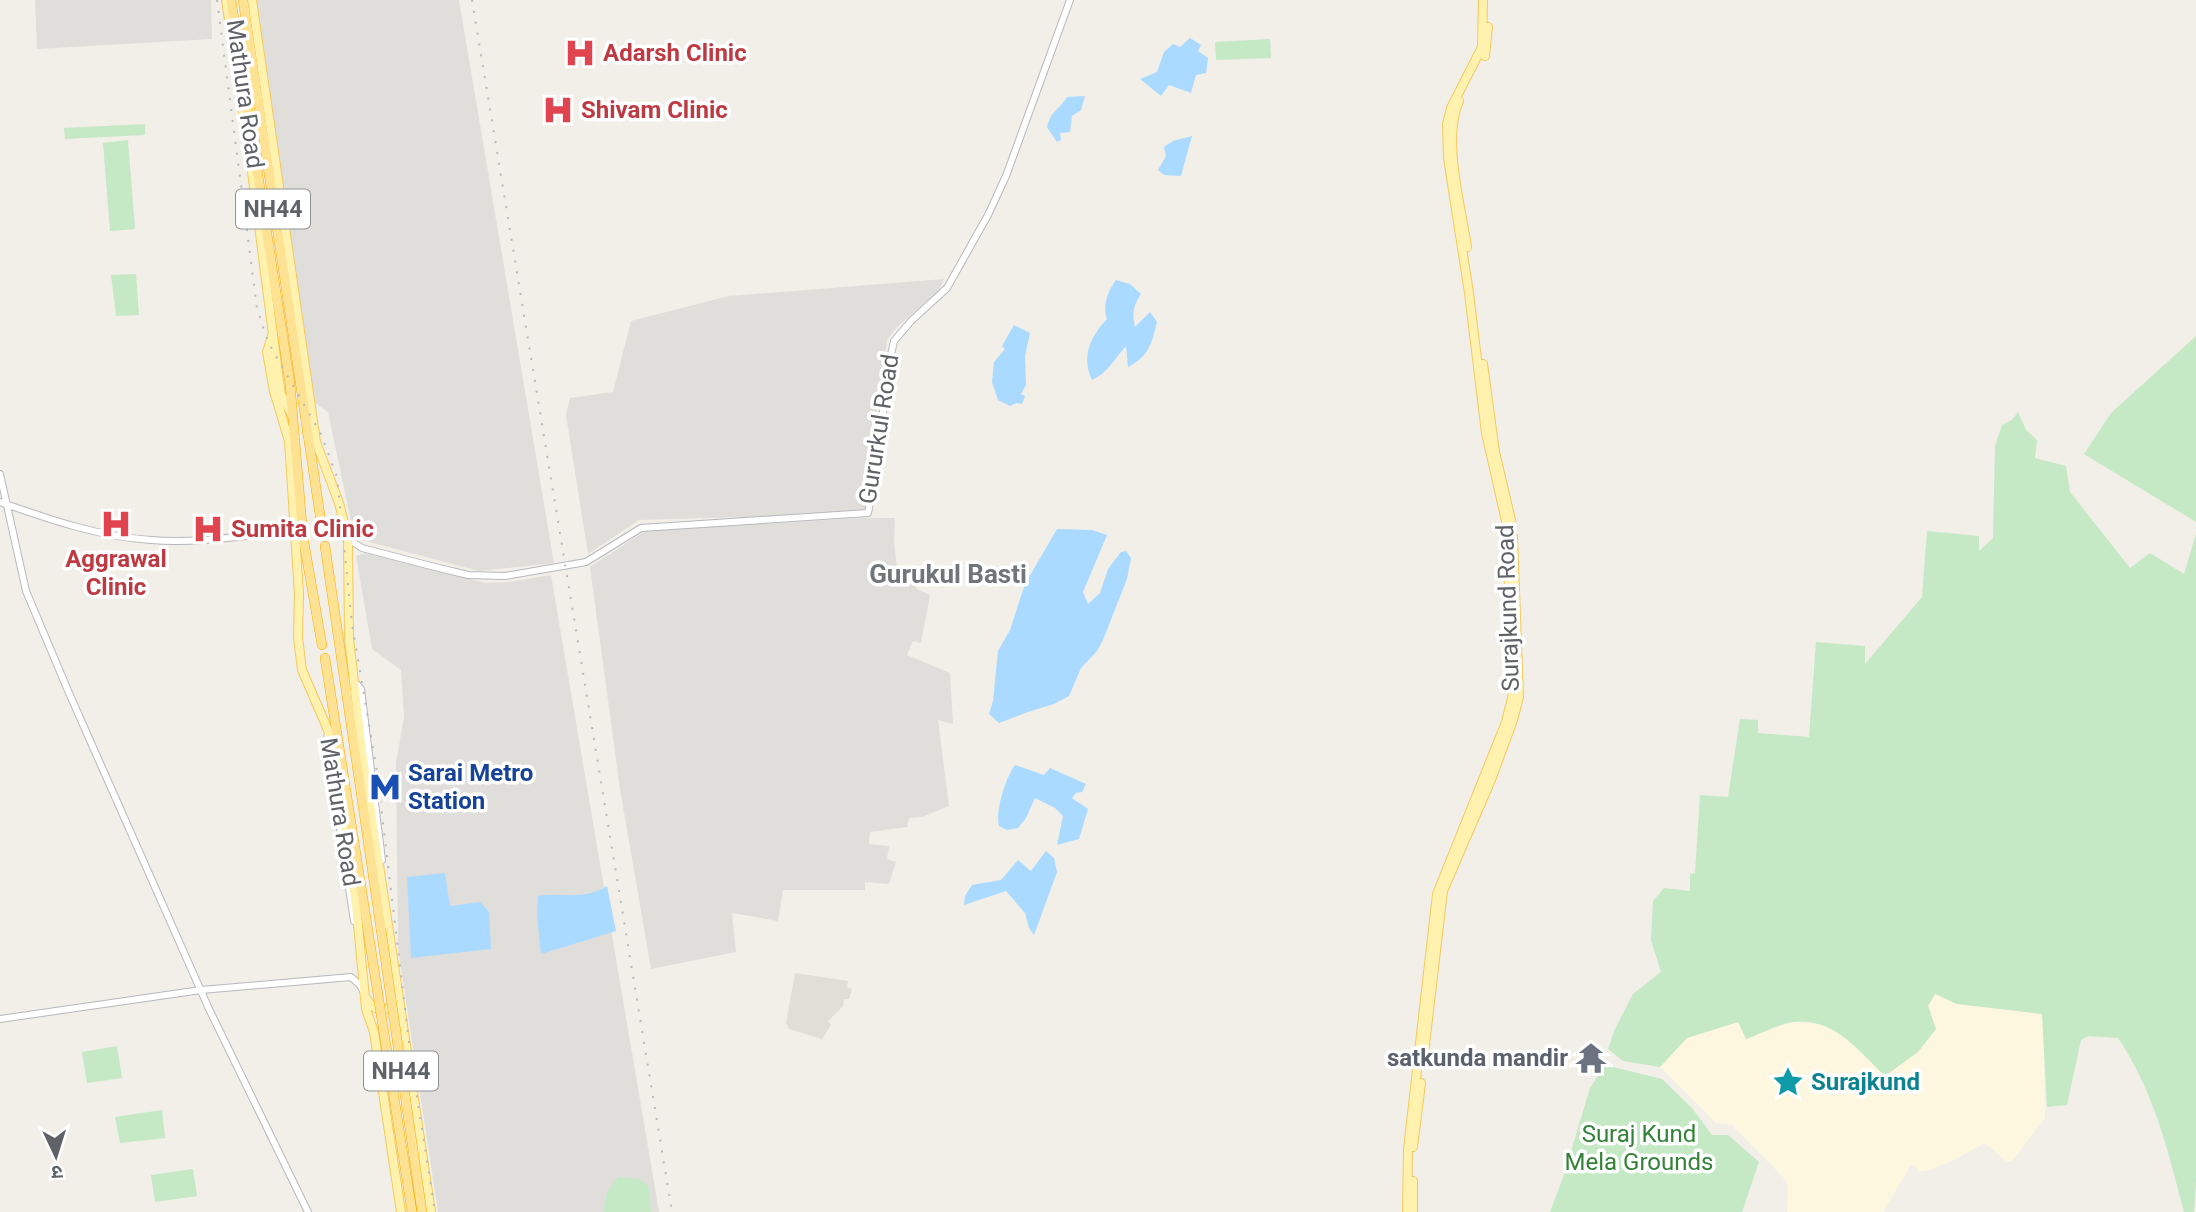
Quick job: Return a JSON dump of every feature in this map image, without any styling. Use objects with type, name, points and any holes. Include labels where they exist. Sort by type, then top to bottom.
[{"type":"highway","name":"Mathura Road","points":[[232,0],[293,418],[303,537],[322,645]]},
{"type":"highway","name":"Mathura Road","points":[[243,0],[323,535]]},
{"type":"highway","points":[[265,276],[267,242]]},
{"type":"highway","name":"Mathura Road","points":[[325,546],[422,1212]]},
{"type":"highway","name":"Mathura Road","points":[[325,658],[412,1212]]},
{"type":"main road","points":[[226,0],[281,394],[293,418]]},
{"type":"main road","points":[[252,0],[316,442]]},
{"type":"main road","name":"Surajkund Road","points":[[1407,1212],[1408,1149],[1416,1106],[1443,891],[1492,780],[1516,712],[1520,689],[1513,530],[1490,421],[1454,153],[1454,119],[1457,106],[1487,47],[1485,0]]},
{"type":"main road","name":"Mathura Road","points":[[273,333],[267,352],[274,391],[289,441],[302,670],[328,730],[357,925],[366,1009],[374,1032],[401,1212]]},
{"type":"main road","name":"Mathura Road","points":[[307,433],[316,442],[339,503],[348,539],[349,638],[354,681],[431,1212]]},
{"type":"main road","points":[[360,957],[362,947],[367,942],[385,941],[392,951]]},
{"type":"main road","points":[[365,995],[372,1007],[383,1010],[394,1004],[398,995]]},
{"type":"main road","name":"Surajkund Road","points":[[1413,1212],[1416,1106]]},
{"type":"street","name":"Gururkul Road","points":[[362,548],[468,575],[505,576],[586,562],[641,528],[869,513],[894,341],[900,332],[947,288],[988,215],[1006,176],[1070,0]]},
{"type":"street","points":[[0,474],[4,503],[26,591],[201,990],[308,1212]]},
{"type":"street","points":[[4,503],[96,531],[150,540],[176,541],[295,530]]},
{"type":"street","points":[[348,539],[362,548],[348,558]]},
{"type":"street","points":[[0,1019],[201,990],[351,977],[357,971],[360,957]]},
{"type":"street","points":[[351,977],[360,985],[365,995]]},
{"type":"shaded area","points":[[35,0],[211,0],[212,39],[37,49]]},
{"type":"shaded area","points":[[252,0],[459,0],[554,563],[479,571],[358,539],[353,531],[328,412],[316,404],[305,370]]},
{"type":"shaded area","points":[[944,279],[939,290],[896,328],[887,340],[865,510],[777,516],[639,520],[588,554],[566,415],[570,398],[613,392],[631,321],[729,296]]},
{"type":"shaded area","points":[[895,518],[894,541],[898,578],[916,582],[917,589],[930,595],[921,643],[913,641],[907,655],[950,673],[953,724],[938,720],[949,806],[922,817],[909,818],[907,827],[870,832],[869,844],[889,846],[887,859],[896,862],[889,884],[865,882],[865,890],[783,890],[778,921],[732,913],[736,952],[651,969],[620,789],[590,567],[645,531]]},
{"type":"shaded area","points":[[365,553],[485,583],[551,575],[659,1212],[438,1212],[398,948],[396,763],[404,717],[401,670],[372,649],[356,556]]},
{"type":"shaded area","points":[[795,973],[848,981],[847,987],[852,989],[849,999],[844,999],[843,1006],[828,1021],[831,1025],[822,1039],[789,1029],[786,1023]]},
{"type":"shaded area","points":[[1935,994],[1957,1004],[2043,1014],[2045,1118],[2012,1161],[2006,1161],[1985,1143],[1929,1170],[1919,1172],[1914,1164],[1883,1212],[1787,1212],[1788,1191],[1783,1177],[1732,1125],[1716,1123],[1660,1067],[1687,1038],[1739,1022],[1746,1039],[1792,1022],[1820,1024],[1840,1032],[1885,1076],[1932,1013],[1928,1006]]},
{"type":"green space","points":[[1270,39],[1271,58],[1216,60],[1215,42]]},
{"type":"green space","points":[[145,124],[145,135],[65,139],[64,128]]},
{"type":"green space","points":[[128,140],[135,229],[110,231],[103,143]]},
{"type":"green space","points":[[136,274],[139,315],[116,316],[111,275]]},
{"type":"green space","points":[[2196,336],[2196,522],[2084,454],[2111,413]]},
{"type":"green space","points":[[2018,412],[2026,430],[2037,440],[2035,458],[2066,466],[2070,492],[2130,568],[2150,553],[2184,574],[2196,534],[2194,1212],[2184,1212],[2166,1144],[2150,1100],[2131,1058],[2118,1038],[2088,1036],[2081,1040],[2067,1105],[2047,1107],[2042,1014],[1957,1004],[1935,994],[1928,1006],[1936,1029],[1918,1052],[1885,1076],[1845,1038],[1833,1030],[1808,1022],[1787,1023],[1746,1039],[1738,1022],[1687,1038],[1660,1067],[1623,1061],[1608,1049],[1633,994],[1661,972],[1651,940],[1653,901],[1664,888],[1690,891],[1690,874],[1695,873],[1700,795],[1728,797],[1740,719],[1758,720],[1758,733],[1809,737],[1816,642],[1865,646],[1865,664],[1922,597],[1927,531],[1979,536],[1979,551],[1993,538],[1995,446],[2002,425],[2012,420]]},
{"type":"green space","points":[[117,1046],[122,1078],[87,1083],[82,1052]]},
{"type":"green space","name":"Suraj Kund Mela Grounds","points":[[1605,1065],[1662,1079],[1692,1108],[1712,1135],[1728,1135],[1759,1162],[1742,1212],[1550,1212],[1590,1088]]},
{"type":"green space","points":[[162,1110],[165,1138],[120,1143],[115,1117]]},
{"type":"green space","points":[[193,1169],[197,1196],[155,1202],[151,1175]]},
{"type":"green space","points":[[618,1177],[639,1179],[648,1185],[651,1212],[603,1212],[607,1193]]},
{"type":"water","points":[[1190,38],[1201,45],[1198,51],[1208,58],[1206,73],[1196,75],[1191,93],[1169,85],[1161,96],[1140,79],[1157,72],[1164,52],[1173,44],[1180,47]]},
{"type":"water","points":[[1085,96],[1081,110],[1072,116],[1070,132],[1060,133],[1061,140],[1057,142],[1047,127],[1051,117],[1067,97]]},
{"type":"water","points":[[1192,136],[1181,176],[1164,175],[1158,170],[1166,156],[1164,147],[1173,141]]},
{"type":"water","points":[[1116,280],[1130,284],[1141,294],[1134,310],[1135,327],[1150,312],[1157,322],[1151,343],[1140,359],[1128,367],[1126,346],[1107,370],[1092,380],[1087,355],[1092,340],[1107,319],[1107,299]]},
{"type":"water","points":[[1014,325],[1030,333],[1025,356],[1026,385],[1021,394],[1025,396],[1022,404],[1010,406],[998,400],[992,382],[994,362],[1005,349],[1002,346]]},
{"type":"water","points":[[1057,529],[1092,530],[1107,535],[1083,592],[1088,604],[1100,593],[1108,569],[1121,552],[1126,551],[1131,558],[1127,579],[1103,640],[1081,668],[1069,696],[999,723],[989,714],[993,701],[998,651],[1010,630],[1025,584]]},
{"type":"water","points":[[1015,765],[1044,775],[1050,768],[1086,784],[1082,792],[1076,793],[1072,798],[1088,809],[1079,839],[1057,845],[1063,816],[1055,808],[1035,798],[1018,828],[1007,830],[999,826],[1002,794]]},
{"type":"water","points":[[1046,851],[1054,858],[1057,872],[1034,935],[1025,913],[1006,891],[964,905],[965,896],[972,885],[1001,880],[1018,860],[1031,871]]},
{"type":"water","points":[[445,873],[450,906],[480,902],[489,912],[491,949],[411,958],[407,877]]},
{"type":"water","points":[[607,886],[616,931],[541,954],[538,896],[582,895]]},
{"type":"railway","points":[[217,0],[257,308],[268,342],[321,434],[337,477],[352,624],[377,772],[411,1059],[435,1212]]},
{"type":"railway","points":[[472,0],[672,1212]]},
{"type":"place","name":"Adarsh Clinic","points":[[580,53]]},
{"type":"place","name":"Shivam Clinic","points":[[558,110]]},
{"type":"place","name":"Aggrawal Clinic","points":[[116,524]]},
{"type":"place","name":"Sumita Clinic","points":[[208,529]]},
{"type":"place","name":"Sarai Metro Station","points":[[385,787]]},
{"type":"place","name":"satkunda mandir","points":[[1591,1058]]},
{"type":"place","name":"Surajkund","points":[[1788,1082]]},
{"type":"district","name":"Gurukul Basti","points":[[948,574]]}]
